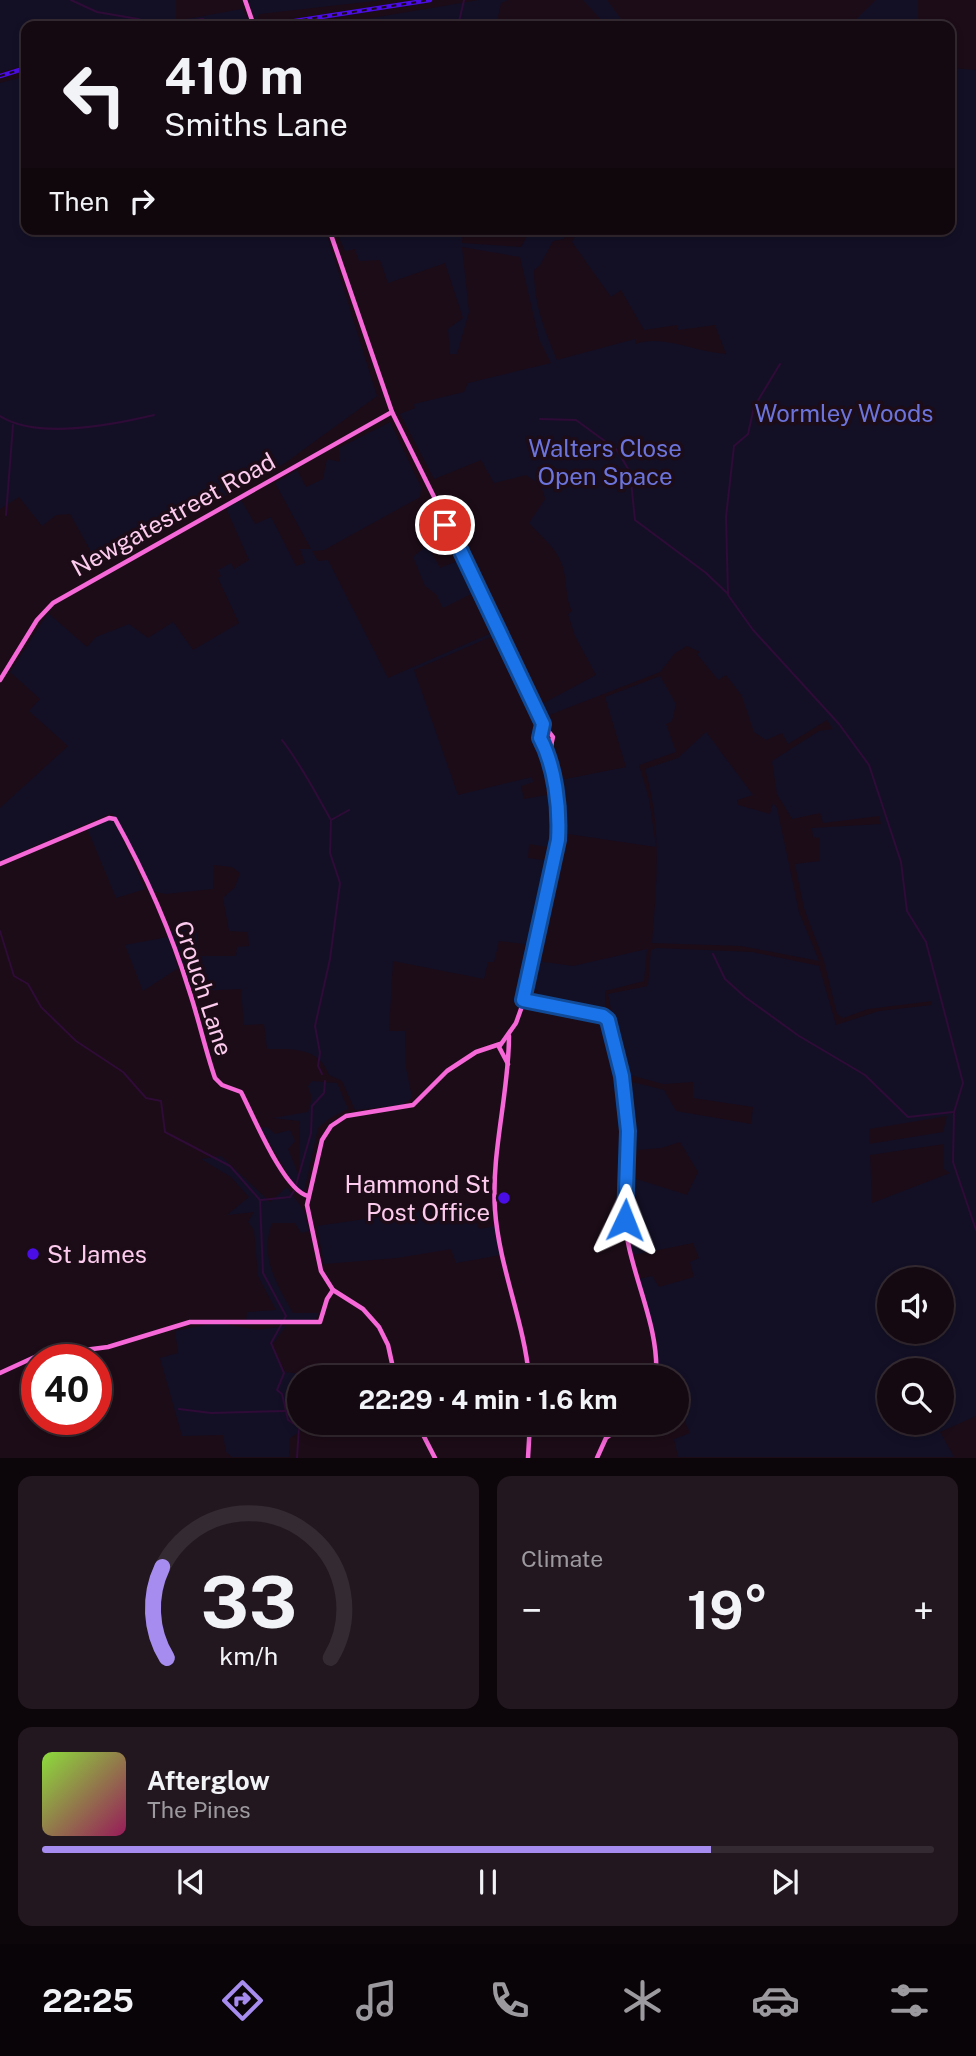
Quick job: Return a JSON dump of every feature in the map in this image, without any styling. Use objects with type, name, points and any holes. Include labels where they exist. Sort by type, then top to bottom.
[{"type":"street","points":[[246,0],[252,21]]},
{"type":"street","points":[[331,235],[392,412],[444,517],[447,525],[444,534],[452,535],[456,541],[545,732],[553,737],[548,751],[558,817],[558,840],[523,1000],[509,1035],[502,1043],[476,1052],[447,1071],[412,1105],[357,1113],[337,1121],[322,1140],[307,1196],[308,1214],[321,1271],[333,1290],[358,1304],[379,1327],[388,1345],[392,1365]]},
{"type":"street","name":"Newgatestreet Road","points":[[0,680],[37,620],[53,603],[392,412]]},
{"type":"street","points":[[447,525],[455,527],[452,535]]},
{"type":"street","points":[[545,732],[540,738],[548,751]]},
{"type":"street","points":[[543,744],[550,743]]},
{"type":"street","name":"Crouch Lane","points":[[0,864],[109,818],[116,819],[150,894],[159,906],[188,986],[215,1078],[222,1085],[241,1092],[277,1162],[296,1191],[307,1196]]},
{"type":"street","points":[[523,1000],[606,1017],[622,1076],[628,1131],[629,1157],[624,1213],[637,1280],[654,1341],[655,1365]]},
{"type":"street","points":[[509,1035],[510,1047],[496,1153],[495,1213],[528,1365]]},
{"type":"street","points":[[502,1043],[510,1047]]},
{"type":"street","points":[[502,1043],[502,1052],[508,1064]]},
{"type":"street","points":[[489,1049],[502,1052],[510,1047]]},
{"type":"street","points":[[0,1373],[37,1356],[90,1351],[190,1322],[225,1320],[291,1324],[322,1320],[327,1299],[333,1290]]},
{"type":"street","points":[[423,1435],[435,1458]]},
{"type":"street","points":[[528,1458],[529,1435]]},
{"type":"street","points":[[597,1458],[606,1438],[610,1435]]},
{"type":"green space","points":[[0,0],[176,0],[176,21],[21,21],[21,66],[0,72]]},
{"type":"green space","points":[[248,0],[383,0],[259,14],[256,21]]},
{"type":"green space","points":[[479,0],[508,0],[501,3],[497,21],[345,21]]},
{"type":"green space","points":[[583,0],[607,0],[622,21],[602,21]]},
{"type":"green space","points":[[876,0],[918,0],[918,21],[854,21]]},
{"type":"green space","points":[[242,9],[249,21],[176,21]]},
{"type":"green space","points":[[955,68],[976,70],[976,1416],[954,1426],[954,1358],[877,1358],[877,1435],[942,1435],[954,1457],[678,1457],[674,1439],[690,1433],[689,1365],[658,1365],[657,1339],[639,1279],[652,1276],[659,1287],[694,1277],[690,1262],[699,1258],[693,1243],[633,1255],[628,1216],[629,1187],[630,1177],[687,1195],[698,1172],[680,1142],[661,1148],[637,1150],[635,1108],[624,1080],[664,1090],[676,1111],[751,1124],[753,1107],[693,1098],[693,1082],[663,1084],[623,1073],[608,994],[648,986],[651,950],[657,948],[752,952],[819,966],[836,1025],[879,1011],[932,1005],[932,1001],[868,1009],[843,1018],[837,1014],[824,961],[804,908],[795,864],[820,861],[820,838],[813,837],[812,828],[881,824],[879,816],[823,823],[820,813],[792,819],[777,794],[772,761],[819,731],[833,729],[827,720],[788,744],[782,733],[766,740],[754,732],[742,696],[726,675],[718,680],[697,654],[700,652],[687,646],[675,653],[660,672],[544,717],[540,705],[596,675],[575,636],[568,614],[572,611],[561,562],[551,546],[529,523],[545,499],[541,485],[526,475],[494,483],[481,460],[434,479],[400,414],[415,408],[414,404],[464,392],[468,383],[551,363],[539,339],[520,257],[462,247],[469,312],[457,354],[450,354],[448,329],[463,318],[445,263],[388,283],[380,260],[359,261],[355,249],[345,251],[338,235],[463,235],[462,243],[521,247],[528,235],[565,235],[564,239],[553,241],[540,265],[534,270],[541,316],[557,360],[635,339],[636,344],[657,341],[726,354],[715,325],[678,330],[677,325],[644,330],[621,290],[611,297],[572,242],[575,235],[955,235]],"holes":[[[947,1116],[943,1132],[869,1144],[869,1129]],[[944,1144],[944,1169],[950,1173],[872,1203],[870,1155]]]},
{"type":"green space","points":[[21,77],[21,235],[327,235],[377,396],[285,463],[99,566],[70,514],[56,515],[42,526],[19,497],[0,509],[0,83]]},
{"type":"green space","points":[[390,422],[421,487],[420,497],[324,550],[312,551],[318,561],[328,560],[388,678],[496,631],[497,634],[414,670],[458,795],[532,777],[533,782],[521,786],[524,799],[552,794],[555,829],[553,848],[529,844],[528,858],[550,861],[532,945],[499,941],[494,962],[488,962],[484,979],[393,961],[389,1031],[405,1031],[406,1068],[412,1098],[402,1105],[355,1110],[342,1081],[329,1075],[319,1059],[304,1052],[267,1049],[264,1024],[244,1025],[241,989],[192,991],[171,931],[176,928],[197,933],[199,956],[236,956],[237,947],[249,946],[248,932],[229,931],[223,898],[235,887],[240,873],[232,867],[214,865],[213,889],[165,894],[150,890],[112,813],[0,861],[0,808],[68,746],[29,711],[40,699],[10,672],[48,613],[87,647],[96,637],[129,624],[148,638],[173,622],[193,650],[239,623],[218,578],[221,576],[218,570],[231,563],[234,569],[249,560],[226,508],[241,500],[255,524],[271,517],[296,566],[305,563],[300,549],[311,549],[275,483],[297,470],[306,487],[323,479],[327,459],[340,462],[339,448]]},
{"type":"green space","points":[[427,545],[440,568],[460,560],[475,592],[443,608],[436,594],[425,586],[413,557]]},
{"type":"green space","points":[[660,676],[676,704],[672,721],[666,724],[676,752],[639,765],[649,799],[656,847],[561,833],[556,781],[626,767],[605,697]]},
{"type":"green space","points":[[706,732],[753,795],[737,800],[738,805],[770,814],[773,803],[777,808],[799,912],[819,961],[741,946],[652,943],[656,834],[645,769],[678,758]]},
{"type":"green space","points":[[109,819],[114,821],[145,889],[116,898],[87,828]]},
{"type":"green space","points":[[168,937],[178,968],[143,991],[125,945]]},
{"type":"green space","points":[[647,949],[644,981],[605,991],[606,1013],[540,1002],[537,990],[532,987],[536,961],[573,966]]},
{"type":"green space","points":[[312,1081],[337,1083],[348,1109],[318,1128],[304,1192],[297,1190],[261,1128],[267,1127],[275,1134],[290,1130],[295,1141],[288,1149],[299,1176],[300,1121],[272,1118],[308,1112],[312,1098],[308,1086]]},
{"type":"green space","points":[[221,1156],[270,1202],[287,1187],[304,1211],[309,1231],[301,1233],[295,1223],[272,1223],[269,1259],[281,1292],[293,1313],[319,1313],[315,1320],[246,1321],[247,1312],[276,1310],[258,1276],[254,1230],[248,1222],[254,1212],[227,1215],[249,1197],[231,1177],[201,1159]]},
{"type":"green space","points":[[468,1204],[479,1229],[495,1226],[500,1255],[456,1263],[451,1249],[397,1258],[324,1264],[317,1226]]},
{"type":"green space","points":[[217,1323],[257,1330],[286,1326],[272,1345],[287,1372],[287,1435],[294,1435],[290,1438],[289,1457],[232,1457],[226,1452],[223,1435],[182,1436],[160,1358],[178,1353],[175,1331]]},
{"type":"waterway","points":[[71,0],[97,12],[142,21]]},
{"type":"waterway","points":[[459,21],[464,0]]},
{"type":"waterway","points":[[188,21],[205,21]]},
{"type":"waterway","points":[[753,630],[728,595],[726,517],[734,446],[748,434],[754,407],[780,364]]},
{"type":"waterway","points":[[0,416],[16,423],[54,429],[97,426],[154,415]]},
{"type":"waterway","points":[[540,419],[576,420],[617,450],[630,472],[635,520],[706,573],[727,593]]},
{"type":"waterway","points":[[6,515],[13,425]]},
{"type":"waterway","points":[[753,630],[839,724],[869,765],[901,862],[907,911],[926,942],[963,1083],[954,1112],[953,1162],[976,1230]]},
{"type":"waterway","points":[[282,740],[331,820],[349,810]]},
{"type":"waterway","points":[[322,1074],[318,1066],[320,1053],[315,1026],[330,959],[340,883],[330,853],[331,820]]},
{"type":"waterway","points":[[0,931],[14,976],[28,984],[41,1007],[76,1041],[123,1072],[146,1098],[161,1101],[165,1132],[230,1166],[260,1200],[263,1273],[286,1316],[271,1343],[284,1373],[277,1390],[282,1394],[288,1420],[299,1427],[297,1458]]},
{"type":"waterway","points":[[713,954],[725,979],[745,997],[799,1036],[865,1075],[908,1117],[953,1112]]},
{"type":"waterway","points":[[296,1185],[311,1133],[312,1106],[324,1093],[325,1081]]},
{"type":"waterway","points":[[261,1200],[290,1197],[294,1191]]},
{"type":"waterway","points":[[179,1409],[211,1413],[286,1411]]},
{"type":"railway","points":[[295,21],[430,0]]},
{"type":"railway","points":[[0,76],[21,70]]},
{"type":"place","name":"Hammond St Post Office","points":[[504,1198]]},
{"type":"place","name":"St James","points":[[33,1254]]},
{"type":"route","points":[[445,525],[444,534],[456,541],[543,724],[540,740],[548,751],[559,827],[523,1000],[603,1016],[608,1020],[622,1076],[628,1131],[625,1220]]},
{"type":"park label","name":"Wormley Woods","points":[[844,413]]},
{"type":"park label","name":"Walters Close Open Space","points":[[605,462]]}]
